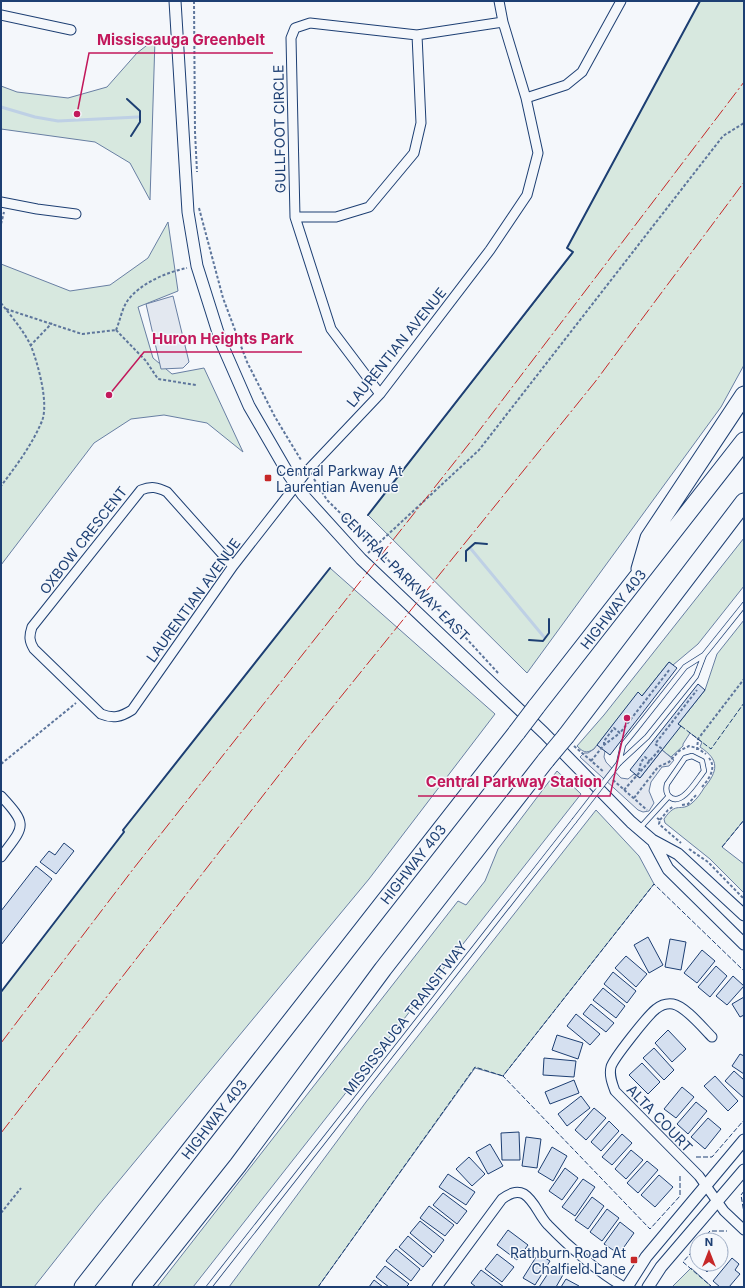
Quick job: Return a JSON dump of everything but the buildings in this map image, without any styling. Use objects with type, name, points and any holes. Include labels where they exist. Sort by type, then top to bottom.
[{"type":"highway","points":[[637,578],[649,538],[744,395]]},
{"type":"highway","name":"HIGHWAY 403","points":[[83,1287],[744,441]]},
{"type":"highway","points":[[141,1287],[238,1165],[383,969],[546,760],[569,740],[744,502]]},
{"type":"street","name":"CENTRAL PARKWAY EAST","points":[[175,1],[188,212],[197,266],[221,342],[249,406],[296,486],[361,559],[544,732],[639,829],[652,840],[678,854],[744,915]]},
{"type":"street","name":"LAURENTIAN AVENUE","points":[[40,652],[101,714],[108,717],[124,715],[132,710],[233,566],[308,470],[380,394],[490,250],[527,195],[538,153],[526,98],[503,22],[499,1]]},
{"type":"street","points":[[526,98],[566,85],[582,72],[621,1]]},
{"type":"street","points":[[1,15],[72,30]]},
{"type":"street","name":"GULLFOOT CIRCLE","points":[[380,394],[332,329],[295,217],[291,38],[295,28],[310,23],[417,34],[503,22]]},
{"type":"street","points":[[295,217],[336,217],[369,207],[414,153],[421,123],[417,34]]},
{"type":"street","points":[[4,203],[76,214]]},
{"type":"street","name":"OXBOW CRESCENT","points":[[40,652],[34,649],[30,642],[29,634],[32,627],[141,490],[150,487],[160,488],[167,492],[233,566]]},
{"type":"street","points":[[1,796],[18,814],[21,827],[19,834],[1,857]]},
{"type":"street","name":"CENTRAL PARKWAY EAST","points":[[652,840],[668,870],[744,944]]},
{"type":"street","name":"ALTA COURT","points":[[712,1037],[685,1010],[675,1004],[664,1004],[655,1010],[617,1056],[611,1066],[610,1077],[615,1091],[699,1176],[724,1211],[744,1230]]},
{"type":"street","points":[[627,1287],[646,1257],[744,1140]]},
{"type":"street","points":[[648,1287],[661,1267],[744,1170]]},
{"type":"street","points":[[437,1287],[502,1199],[508,1194],[515,1192],[522,1193],[529,1197],[547,1225],[608,1278],[624,1287]]},
{"type":"lane","name":"MISSISSAUGA TRANSITWAY","points":[[209,1287],[620,763],[647,737],[696,676],[704,655],[744,605]]},
{"type":"lane","name":"MISSISSAUGA TRANSITWAY","points":[[620,763],[623,745],[685,667],[704,655]]},
{"type":"lane","points":[[696,757],[702,761],[704,771],[686,795],[680,799],[673,799],[669,796],[666,788],[667,784],[685,758],[696,757]]},
{"type":"lane","points":[[639,829],[669,796]]},
{"type":"path","points":[[194,1],[195,132],[198,178]]},
{"type":"path","points":[[361,559],[479,450],[723,136],[744,123]]},
{"type":"path","points":[[199,202],[199,210],[223,298],[247,362],[275,417],[301,460]]},
{"type":"path","points":[[1,224],[4,203]]},
{"type":"path","points":[[116,330],[127,301],[141,288],[174,270],[197,266]]},
{"type":"path","points":[[1,303],[30,346],[44,395],[42,421],[22,458],[1,486]]},
{"type":"path","points":[[5,308],[82,334],[116,330]]},
{"type":"path","points":[[30,346],[52,323]]},
{"type":"path","points":[[116,330],[146,361],[158,379],[196,385]]},
{"type":"path","points":[[314,479],[327,500],[452,624],[500,676]]},
{"type":"path","points":[[591,761],[604,745],[620,733],[670,669]]},
{"type":"path","points":[[696,757],[698,739],[744,679]]},
{"type":"path","points":[[639,771],[642,771],[661,748],[655,744],[697,690]]},
{"type":"path","points":[[1,764],[84,697]]},
{"type":"path","points":[[604,745],[604,741],[614,728],[620,733]]},
{"type":"path","points":[[569,740],[648,811]]},
{"type":"path","points":[[624,790],[639,771],[645,757],[650,761]]},
{"type":"path","points":[[660,820],[659,824],[682,844]]},
{"type":"path","points":[[689,849],[708,862],[744,899]]},
{"type":"path","points":[[1,1214],[21,1188]]},
{"type":"shaded area","points":[[700,1],[744,1],[744,365],[721,407],[527,673],[368,515],[573,253],[567,248]]},
{"type":"shaded area","points":[[155,39],[150,200],[130,163],[95,142],[1,129],[1,86],[17,92],[68,98],[107,87],[137,53]]},
{"type":"shaded area","points":[[168,222],[178,291],[138,307],[153,358],[172,374],[204,368],[243,452],[207,423],[164,415],[131,419],[94,443],[1,565],[1,264],[70,291],[110,285],[148,258]]},
{"type":"shaded area","points":[[173,296],[189,362],[183,368],[161,369],[146,304]]},
{"type":"shaded area","points":[[744,538],[744,586],[698,644],[673,665],[669,662],[642,696],[638,693],[594,749],[587,752],[581,750],[577,746],[604,715]]},
{"type":"shaded area","points":[[330,568],[495,714],[369,879],[98,1206],[34,1287],[1,1287],[1,992],[124,832],[123,830]]},
{"type":"shaded area","points":[[744,620],[744,820],[722,847],[744,864],[744,893],[710,859],[665,823],[664,819],[668,813],[675,808],[688,806],[697,798],[712,776],[715,766],[714,761],[711,756],[700,747],[702,742],[690,733],[683,746],[671,757],[662,750],[680,726],[678,724],[705,690],[717,654]]},
{"type":"shaded area","points":[[597,745],[605,751],[604,757],[606,762],[621,778],[628,779],[634,774],[640,778],[662,750],[674,760],[669,766],[662,767],[651,782],[649,791],[654,803],[649,811],[643,812],[638,810],[580,757],[584,753],[588,753],[594,749]]},
{"type":"shaded area","points":[[557,771],[581,794],[193,1287],[157,1287],[458,901],[466,905],[485,881],[498,849]]},
{"type":"shaded area","points":[[596,810],[639,856],[654,884],[503,1076],[475,1068],[318,1287],[229,1287],[366,1102]]},
{"type":"shaded area","points":[[689,1270],[689,1272],[695,1272],[712,1287],[672,1287]]},
{"type":"waterway","points":[[1,107],[35,117],[58,121],[138,117]]},
{"type":"waterway","points":[[471,549],[544,637]]},
{"type":"fence","points":[[681,726],[711,749],[744,703]]},
{"type":"fence","points":[[722,847],[744,820]]},
{"type":"fence","points":[[680,1176],[680,1196],[650,1229],[503,1076],[654,884],[744,971]]},
{"type":"fence","points":[[318,1287],[475,1067],[503,1076]]},
{"type":"fence","points":[[696,1157],[712,1157],[744,1120]]},
{"type":"fence","points":[[744,1191],[741,1195],[744,1213]]},
{"type":"fence","points":[[709,1232],[727,1231]]},
{"type":"fence","points":[[689,1255],[683,1262],[689,1267]]},
{"type":"fence","points":[[695,1272],[712,1287]]},
{"type":"wall","points":[[368,515],[573,252],[567,248],[700,1]]},
{"type":"wall","points":[[127,99],[140,111],[140,122],[131,136]]},
{"type":"wall","points":[[466,561],[466,551],[475,543],[487,544]]},
{"type":"wall","points":[[1,992],[124,832],[123,830],[330,568]]},
{"type":"wall","points":[[529,640],[543,641],[549,633],[549,619]]},
{"type":"power","points":[[1,1043],[134,868],[472,440],[744,82]]},
{"type":"power","points":[[1,1133],[310,735],[595,382],[744,182]]},
{"type":"place","name":"Mississauga Greenbelt","points":[[77,114]]},
{"type":"place","name":"Huron Heights Park","points":[[109,395]]},
{"type":"place","name":"Central Parkway At Laurentian Avenue","points":[[268,478]]},
{"type":"place","name":"Central Parkway Station","points":[[627,718]]},
{"type":"place","name":"Rathburn Road At Chalfield Lane","points":[[634,1260]]}]
